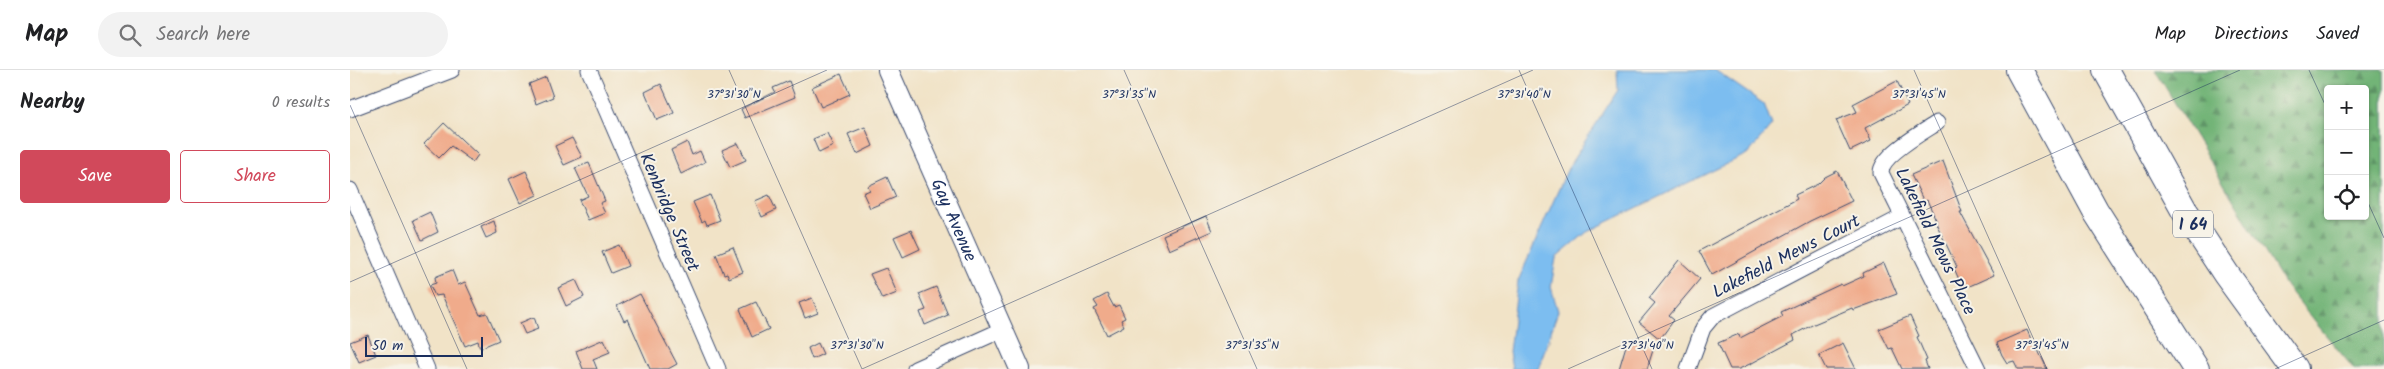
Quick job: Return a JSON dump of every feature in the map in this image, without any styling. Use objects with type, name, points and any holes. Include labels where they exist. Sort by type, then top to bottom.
[{"type":"highway","points":[[2019,70],[2095,210],[2196,369]]},
{"type":"highway","name":"I 64","points":[[2106,70],[2184,210],[2226,274],[2295,369]]},
{"type":"street","points":[[350,109],[452,70]]},
{"type":"street","name":"Kenbridge Street","points":[[589,70],[718,369]]},
{"type":"street","name":"Gay Avenue","points":[[888,70],[1004,329],[1020,369]]},
{"type":"street","name":"Lakefield Mews Place","points":[[1937,123],[1889,157],[1880,168],[1902,217],[1978,369]]},
{"type":"street","points":[[350,190],[428,369]]},
{"type":"street","name":"Lakefield Mews Court","points":[[1688,369],[1704,328],[1713,316],[1902,217]]},
{"type":"street","points":[[915,369],[1004,329]]},
{"type":"green space","points":[[2155,70],[2384,70],[2384,369],[2354,369],[2286,287]]},
{"type":"water","points":[[1617,70],[1715,70],[1764,104],[1772,125],[1749,153],[1587,232],[1556,258],[1551,287],[1558,311],[1538,369],[1512,369],[1509,352],[1518,281],[1569,166],[1618,90]]},
{"type":"building","points":[[841,74],[850,94],[821,107],[812,87]]},
{"type":"building","points":[[546,77],[553,97],[536,104],[529,84]]},
{"type":"building","points":[[789,81],[795,97],[745,118],[741,109],[775,92],[773,88]]},
{"type":"building","points":[[1897,81],[1908,105],[1865,128],[1871,141],[1850,151],[1836,120],[1857,112],[1853,104]]},
{"type":"building","points":[[661,84],[674,113],[657,120],[645,92]]},
{"type":"building","points":[[444,123],[478,155],[473,162],[451,146],[439,158],[424,144]]},
{"type":"building","points":[[865,127],[873,146],[857,154],[848,134]]},
{"type":"building","points":[[827,133],[833,146],[819,153],[813,139]]},
{"type":"building","points":[[572,138],[582,157],[564,165],[555,146]]},
{"type":"building","points":[[687,142],[692,155],[700,151],[705,162],[681,174],[671,150]]},
{"type":"building","points":[[738,143],[746,160],[730,167],[722,150]]},
{"type":"building","points":[[1943,161],[1962,212],[1960,212],[1994,275],[1963,289],[1954,268],[1957,267],[1927,200],[1924,202],[1911,175]]},
{"type":"building","points":[[589,163],[605,201],[600,203],[605,213],[588,220],[579,200],[588,196],[575,168]]},
{"type":"building","points":[[526,171],[537,195],[520,203],[509,179]]},
{"type":"building","points":[[1837,171],[1852,201],[1810,221],[1712,275],[1699,251],[1797,199],[1795,195],[1818,184],[1825,177]]},
{"type":"building","points":[[887,177],[896,197],[870,208],[863,193],[870,190],[868,186]]},
{"type":"building","points":[[710,195],[720,220],[707,225],[705,220],[702,222],[693,202]]},
{"type":"building","points":[[769,195],[776,210],[762,217],[755,201]]},
{"type":"building","points":[[430,212],[438,232],[422,240],[413,220]]},
{"type":"building","points":[[1206,216],[1212,231],[1169,250],[1163,235]]},
{"type":"building","points":[[494,221],[497,233],[486,238],[481,227]]},
{"type":"building","points":[[911,230],[920,249],[903,257],[894,237]]},
{"type":"building","points":[[619,245],[628,266],[611,273],[602,252]]},
{"type":"building","points":[[733,247],[743,272],[729,278],[727,273],[724,274],[716,254]]},
{"type":"building","points":[[1679,260],[1700,279],[1669,316],[1674,320],[1660,339],[1639,322],[1655,303],[1649,298]]},
{"type":"building","points":[[1884,263],[1897,294],[1853,310],[1852,308],[1814,324],[1793,335],[1795,340],[1739,369],[1730,369],[1718,343],[1739,334],[1740,338],[1783,316],[1781,312],[1841,284],[1842,286],[1864,276],[1863,273]]},
{"type":"building","points":[[886,268],[897,293],[882,299],[870,274]]},
{"type":"building","points":[[452,270],[458,285],[465,282],[480,315],[487,313],[499,340],[480,348],[478,341],[465,346],[442,295],[435,296],[430,285],[436,283],[435,277]]},
{"type":"building","points":[[576,280],[584,297],[566,306],[558,288]]},
{"type":"building","points":[[936,287],[948,315],[925,325],[920,312],[926,310],[919,294]]},
{"type":"building","points":[[640,294],[677,364],[668,369],[650,369],[628,319],[624,321],[617,306]]},
{"type":"building","points":[[1107,294],[1114,307],[1119,305],[1125,318],[1121,320],[1124,326],[1107,335],[1094,309],[1098,307],[1094,301]]},
{"type":"building","points":[[812,298],[818,313],[805,318],[799,303]]},
{"type":"building","points":[[756,302],[769,329],[752,337],[740,309]]},
{"type":"building","points":[[1910,316],[1919,336],[1917,337],[1927,360],[1925,361],[1928,369],[1902,369],[1892,348],[1889,349],[1879,329]]},
{"type":"building","points":[[534,317],[538,329],[525,334],[520,323]]},
{"type":"building","points":[[2027,330],[2036,351],[2038,350],[2047,369],[2018,369],[2014,361],[2007,363],[2002,355],[1997,343]]},
{"type":"building","points":[[368,335],[376,355],[359,362],[350,342]]},
{"type":"building","points":[[604,339],[610,352],[593,359],[597,369],[583,369],[576,351]]},
{"type":"building","points":[[1628,339],[1654,347],[1647,369],[1619,369]]},
{"type":"building","points":[[818,343],[823,354],[812,359],[808,348]]},
{"type":"building","points":[[1843,343],[1856,369],[1826,369],[1819,355]]}]
